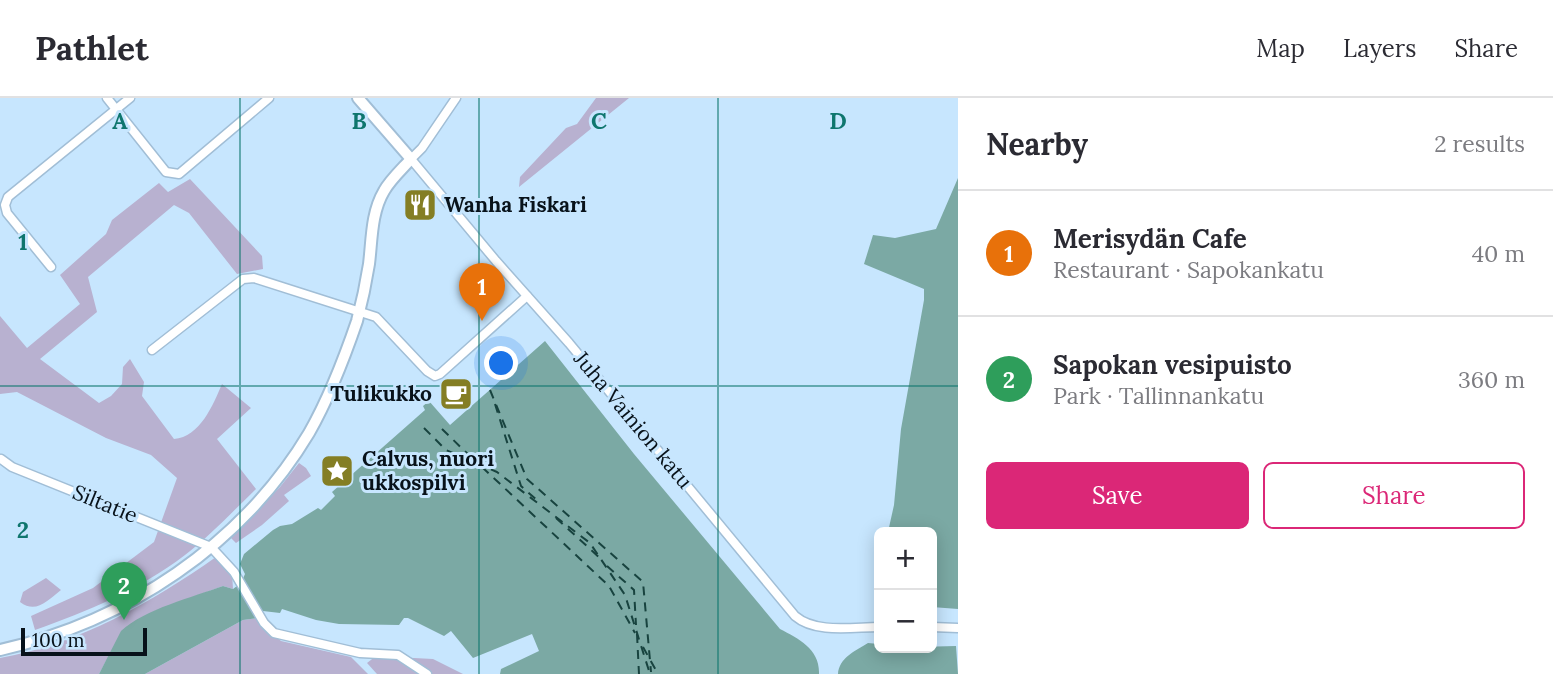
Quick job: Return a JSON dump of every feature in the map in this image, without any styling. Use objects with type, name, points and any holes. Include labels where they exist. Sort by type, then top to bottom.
[{"type":"street","points":[[107,98],[166,172],[179,174],[269,98]]},
{"type":"street","points":[[51,267],[7,213],[5,205],[8,197],[130,98]]},
{"type":"street","points":[[358,98],[411,159]]},
{"type":"street","points":[[0,650],[56,635],[113,611],[178,573],[211,547],[262,495],[291,460],[308,434],[333,385],[359,310],[377,206],[384,189],[422,148],[456,98]]},
{"type":"street","name":"Juha Vainion katu","points":[[411,159],[578,353],[795,616],[802,622],[823,627],[874,626]]},
{"type":"street","points":[[152,350],[243,279],[254,278],[376,317],[427,372],[435,376],[527,296]]},
{"type":"street","name":"Siltatie","points":[[1,458],[12,467],[211,547]]},
{"type":"street","points":[[211,547],[234,572],[264,623],[274,633],[360,653],[398,655],[427,674]]},
{"type":"street","points":[[937,627],[958,628]]},
{"type":"shaded area","points":[[596,98],[629,98],[519,187],[520,177],[566,128],[577,124]]},
{"type":"shaded area","points":[[958,178],[958,609],[937,607],[937,527],[889,527],[894,505],[901,429],[924,289],[864,264],[873,235],[895,238],[936,229]]},
{"type":"shaded area","points":[[190,179],[262,256],[263,269],[237,274],[189,213],[174,205],[88,277],[97,312],[40,359],[99,403],[111,396],[122,384],[123,367],[130,359],[144,382],[142,396],[174,439],[191,433],[198,426],[210,410],[222,384],[251,408],[217,439],[256,489],[203,540],[150,579],[113,598],[35,630],[31,616],[93,588],[154,542],[177,478],[151,455],[106,438],[17,392],[0,394],[0,316],[27,348],[80,304],[60,275],[106,234],[112,220],[159,183],[168,192]]},
{"type":"shaded area","points":[[545,341],[634,454],[780,629],[812,651],[819,674],[500,674],[501,669],[539,651],[532,634],[473,658],[451,631],[444,636],[408,618],[404,618],[399,625],[339,624],[282,609],[280,613],[263,611],[257,618],[243,620],[145,674],[99,674],[121,631],[131,623],[170,604],[223,586],[233,589],[241,583],[245,574],[240,564],[244,554],[280,526],[292,524],[318,508],[321,510],[335,496],[332,492],[425,410],[423,406],[429,401],[450,425]]},
{"type":"shaded area","points":[[299,463],[311,476],[284,495],[289,501],[236,543],[231,538]]},
{"type":"shaded area","points":[[216,557],[232,573],[233,589],[223,586],[155,611],[106,661],[99,674],[0,674],[0,658],[58,643],[114,619],[166,590]]},
{"type":"shaded area","points":[[46,578],[61,590],[36,606],[31,607],[20,602],[23,592]]},
{"type":"shaded area","points":[[257,618],[281,641],[351,657],[368,674],[145,674],[243,620]]},
{"type":"shaded area","points":[[868,643],[874,644],[874,653],[937,653],[937,646],[956,646],[958,674],[838,674],[841,664],[853,652]]},
{"type":"shaded area","points":[[376,656],[433,659],[463,674],[377,674],[367,663]]},
{"type":"ferry route","points":[[490,390],[527,479],[643,582],[651,672]]},
{"type":"ferry route","points":[[495,404],[521,486],[539,502]]},
{"type":"ferry route","points":[[424,428],[446,450],[497,472],[590,543],[625,595],[650,674]]},
{"type":"ferry route","points":[[442,429],[477,463]]},
{"type":"ferry route","points":[[482,467],[609,586],[635,633]]},
{"type":"ferry route","points":[[556,518],[601,559]]},
{"type":"ferry route","points":[[607,566],[634,590],[636,625]]},
{"type":"ferry route","points":[[637,634],[639,674]]},
{"type":"ferry route","points":[[643,647],[658,674]]},
{"type":"place","name":"Wanha Fiskari","points":[[420,205]]},
{"type":"place","name":"Merisydän Cafe","points":[[482,321]]},
{"type":"place","name":"Tulikukko","points":[[456,394]]},
{"type":"place","name":"Calvus, nuori ukkospilvi","points":[[337,471]]},
{"type":"place","name":"Sapokan vesipuisto","points":[[124,620]]}]
